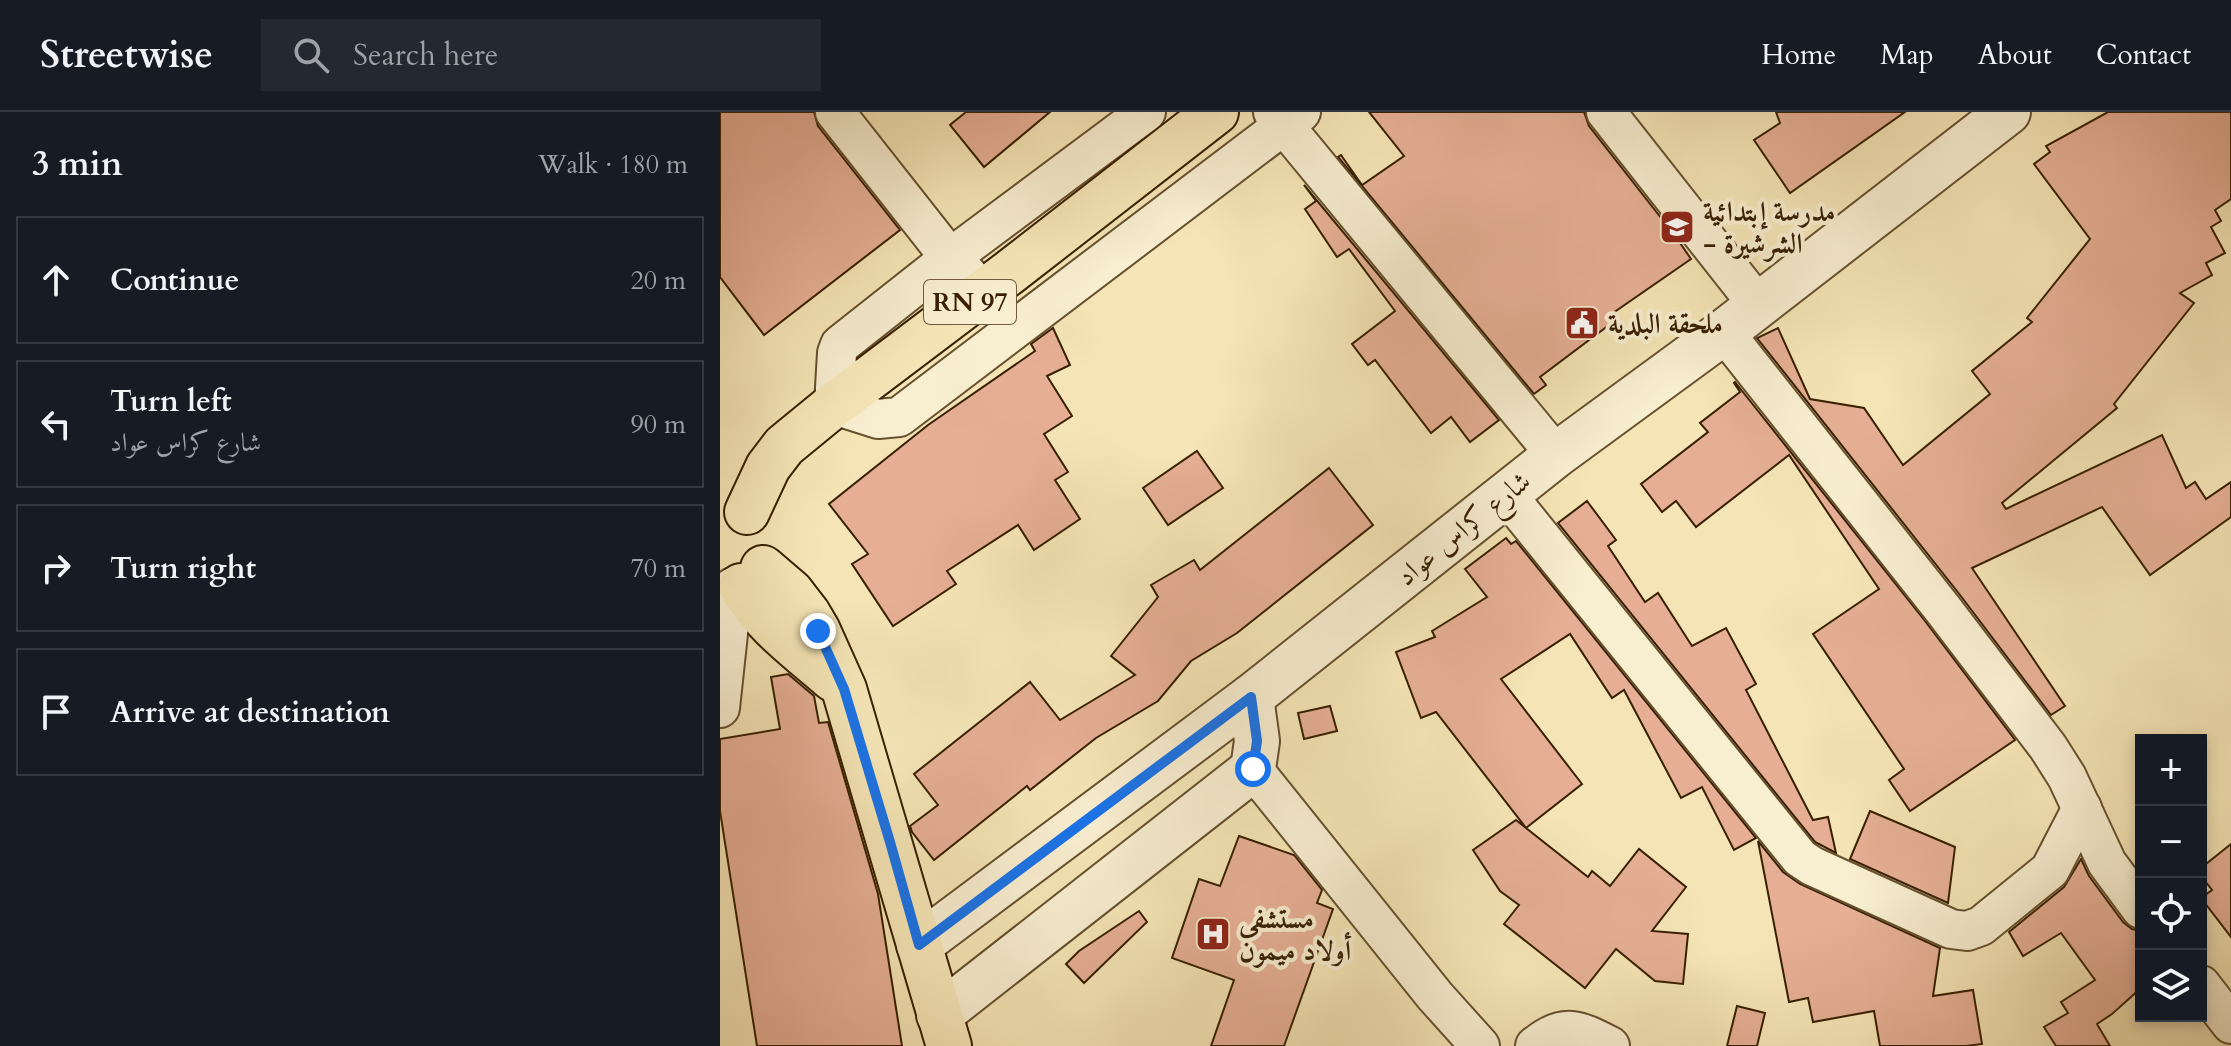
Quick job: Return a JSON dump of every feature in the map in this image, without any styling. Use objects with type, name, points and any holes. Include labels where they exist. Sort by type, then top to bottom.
[{"type":"main road","name":"RN 97","points":[[727,508],[768,467],[784,446],[834,405],[1216,112]]},
{"type":"main road","points":[[727,508],[758,519],[769,543],[768,555],[740,582],[758,612],[844,689],[944,1030]]},
{"type":"street","points":[[835,112],[950,258],[984,290]]},
{"type":"street","points":[[1146,112],[950,258],[840,345],[834,405],[878,419],[899,417],[1286,116],[1556,455]]},
{"type":"street","points":[[1606,112],[1758,305]]},
{"type":"street","name":"شارع كراس عواد","points":[[919,945],[1251,697],[1556,455],[1724,332],[2008,112]]},
{"type":"street","points":[[1724,332],[2048,747],[2082,808],[2107,863],[2135,901]]},
{"type":"street","points":[[1506,494],[1790,846],[1812,866],[1951,929],[1967,931],[1981,926],[2050,870],[2082,808]]},
{"type":"street","points":[[720,708],[740,582]]},
{"type":"street","points":[[944,1030],[1253,769],[1257,741],[1251,697]]},
{"type":"street","points":[[1253,769],[1435,996],[1480,1046]]},
{"type":"street","points":[[2207,993],[2231,1024]]},
{"type":"street","points":[[1535,1046],[1549,1034],[1562,1030],[1584,1032],[1610,1046]]},
{"type":"building","points":[[720,112],[814,112],[818,126],[900,230],[764,335],[720,277]]},
{"type":"building","points":[[966,112],[1050,112],[984,167],[950,125]]},
{"type":"building","points":[[1369,112],[1584,112],[1589,126],[1691,259],[1613,313],[1617,319],[1540,377],[1546,385],[1534,394],[1338,157],[1341,155],[1362,185],[1404,156]]},
{"type":"building","points":[[1776,112],[1905,112],[1790,193],[1754,140],[1780,123]]},
{"type":"building","points":[[2108,112],[2231,112],[2231,199],[2215,210],[2221,221],[2211,227],[2225,253],[2206,263],[2212,275],[2180,293],[2194,303],[2114,404],[2117,408],[2002,503],[2006,509],[2162,435],[2186,488],[2195,482],[2206,499],[2231,482],[2231,517],[2150,575],[2102,507],[1972,568],[2065,706],[2051,715],[1757,338],[1778,328],[1810,399],[1864,408],[1903,465],[1990,394],[1972,371],[2032,322],[2027,318],[2090,239],[2034,164],[2050,152],[2046,146]]},
{"type":"building","points":[[1304,185],[1499,420],[1470,442],[1451,417],[1431,433],[1375,360],[1368,365],[1352,344],[1395,311],[1349,249],[1337,257],[1305,209],[1316,201]]},
{"type":"building","points":[[1053,328],[1070,365],[1047,376],[1072,416],[1044,434],[1068,472],[1055,480],[1080,519],[1034,550],[1018,525],[947,571],[956,584],[893,626],[852,564],[868,554],[829,504],[928,425],[1035,351],[1031,344]]},
{"type":"building","points":[[1735,382],[1925,621],[2015,740],[1910,811],[1889,780],[1904,769],[1813,634],[1879,589],[1789,455],[1696,527],[1676,501],[1662,512],[1641,484],[1708,432],[1700,423],[1740,392]]},
{"type":"building","points":[[1197,451],[1223,488],[1168,525],[1143,488]]},
{"type":"building","points":[[1329,468],[1373,525],[1237,633],[1191,661],[1158,701],[1096,738],[1030,790],[1027,786],[934,860],[910,826],[938,805],[914,774],[1030,682],[1060,720],[1135,675],[1111,656],[1158,597],[1151,585],[1194,560],[1200,570]]},
{"type":"building","points":[[1587,501],[1616,540],[1608,546],[1645,602],[1658,593],[1692,646],[1726,628],[1756,684],[1746,690],[1813,820],[1828,817],[1836,853],[1815,842],[1558,523]]},
{"type":"building","points":[[1506,538],[1511,544],[1516,541],[1756,838],[1734,850],[1702,787],[1681,798],[1624,690],[1612,698],[1570,634],[1501,679],[1582,784],[1526,828],[1436,712],[1421,718],[1396,652],[1435,637],[1432,631],[1487,597],[1465,569]]},
{"type":"building","points":[[788,674],[814,696],[819,723],[828,722],[878,894],[902,1046],[757,1046],[720,811],[720,739],[780,729],[771,677]]},
{"type":"building","points":[[1330,706],[1337,731],[1304,739],[1298,713]]},
{"type":"building","points":[[1870,811],[1955,847],[1948,903],[1850,859]]},
{"type":"building","points":[[1516,820],[1588,877],[1592,871],[1610,886],[1639,849],[1686,887],[1652,931],[1688,934],[1683,984],[1655,981],[1616,949],[1585,988],[1504,924],[1519,905],[1500,891],[1473,850]]},
{"type":"building","points":[[1239,836],[1294,855],[1322,890],[1317,903],[1333,909],[1284,1046],[1211,1046],[1234,980],[1172,958],[1199,879],[1220,886]]},
{"type":"building","points":[[1758,841],[1783,872],[1800,884],[1940,948],[1933,996],[1973,990],[1982,1044],[1880,1046],[1874,1011],[1813,1022],[1808,998],[1789,1002]]},
{"type":"building","points":[[2231,844],[2231,937],[2207,906],[2207,894],[2212,890],[2207,884],[2207,863]]},
{"type":"building","points":[[2081,859],[2089,876],[2123,922],[2135,930],[2135,993],[2097,1024],[2110,1046],[2056,1046],[2044,1027],[2068,1013],[2061,1002],[2095,980],[2061,933],[2023,956],[2009,932],[2064,887]]},
{"type":"building","points":[[1139,911],[1147,922],[1084,983],[1066,964],[1079,951]]},
{"type":"building","points":[[1737,1006],[1765,1013],[1757,1046],[1727,1046]]},
{"type":"place","name":"مدرسة إبتدائية - الشرشيرة","points":[[1677,227]]},
{"type":"place","name":"ملحقة البلدية","points":[[1582,323]]},
{"type":"place","name":"مستشفى أولاد ميمون","points":[[1213,934]]},
{"type":"route","points":[[818,631],[844,689],[919,945],[1251,697],[1257,741],[1253,769]]}]
